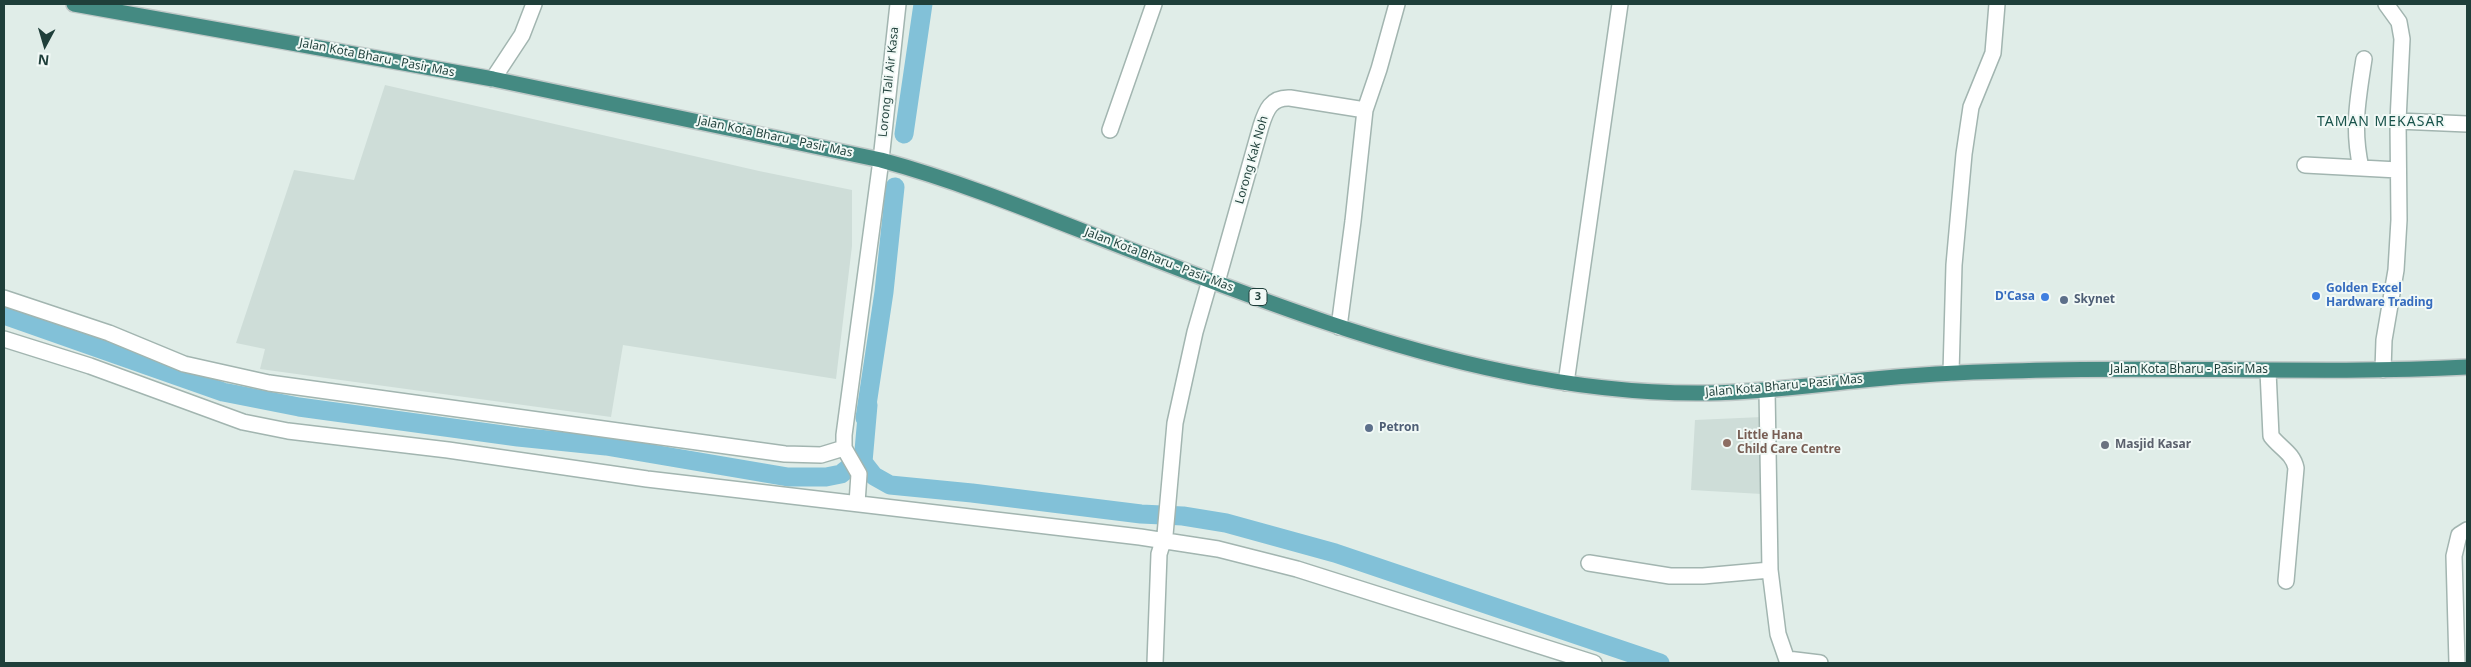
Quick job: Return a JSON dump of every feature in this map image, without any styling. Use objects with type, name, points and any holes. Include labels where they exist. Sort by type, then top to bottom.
[{"type":"highway","name":"Jalan Kota Bharu - Pasir Mas","points":[[74,4],[493,79],[880,160],[937,175],[993,195],[1214,281],[1339,327],[1503,372],[1566,383],[1637,392],[1708,393],[1767,390],[1951,373],[2072,369],[2383,370],[2467,366]]},
{"type":"street","points":[[493,79],[522,35],[534,4]]},
{"type":"street","name":"Lorong Tali Air Kasa","points":[[844,448],[898,4]]},
{"type":"street","points":[[1110,130],[1154,4]]},
{"type":"street","points":[[1339,327],[1354,221],[1365,110],[1379,69],[1397,4]]},
{"type":"street","points":[[1566,383],[1620,4]]},
{"type":"street","points":[[1951,373],[1954,265],[1964,154],[1971,107],[1993,53],[1998,4]]},
{"type":"street","points":[[2383,370],[2384,340],[2396,270],[2400,220],[2398,121],[2402,40],[2400,22],[2386,4]]},
{"type":"street","points":[[2361,168],[2356,142],[2356,117],[2364,59]]},
{"type":"street","name":"Lorong Kak Noh","points":[[1214,281],[1261,126],[1266,112],[1273,102],[1280,98],[1290,98],[1365,110]]},
{"type":"street","points":[[2398,121],[2467,124]]},
{"type":"street","points":[[2305,166],[2398,170]]},
{"type":"street","points":[[1155,663],[1159,554],[1165,535],[1175,423],[1195,332],[1214,281]]},
{"type":"street","points":[[4,298],[109,333],[184,364],[269,383],[785,454],[821,456],[844,448],[860,474],[858,498]]},
{"type":"street","points":[[4,339],[90,366],[260,426],[370,442],[448,450],[647,479],[858,498],[1165,535],[1297,569],[1594,663]]},
{"type":"street","points":[[2268,370],[2271,436],[2277,444],[2294,458],[2296,468],[2286,581]]},
{"type":"street","points":[[1767,390],[1770,570],[1778,634],[1787,661],[1820,663]]},
{"type":"street","points":[[2457,663],[2454,556],[2459,535],[2467,530]]},
{"type":"street","points":[[1589,563],[1670,576],[1703,576],[1770,570]]},
{"type":"shaded area","points":[[385,85],[759,171],[852,190],[852,246],[836,379],[623,345],[611,417],[260,369],[265,349],[236,343],[294,170],[354,180]]},
{"type":"shaded area","points":[[1762,417],[1762,494],[1691,490],[1695,420]]},
{"type":"waterway","points":[[904,134],[923,4]]},
{"type":"waterway","points":[[865,418],[884,292],[895,187]]},
{"type":"waterway","points":[[4,315],[223,392],[299,407],[518,437],[606,446],[788,477],[826,477],[841,474],[851,466]]},
{"type":"waterway","points":[[868,405],[863,462],[874,476],[890,485],[1141,514],[1183,516],[1226,523],[1335,553],[1660,663]]},
{"type":"place","name":"Golden Excel Hardware Trading","points":[[2316,296]]},
{"type":"place","name":"D'Casa","points":[[2045,297]]},
{"type":"place","name":"Skynet","points":[[2064,300]]},
{"type":"place","name":"Petron","points":[[1369,428]]},
{"type":"place","name":"Little Hana Child Care Centre","points":[[1727,443]]},
{"type":"place","name":"Masjid Kasar","points":[[2105,445]]},
{"type":"district","name":"TAMAN MEKASAR","points":[[2381,122]]}]
